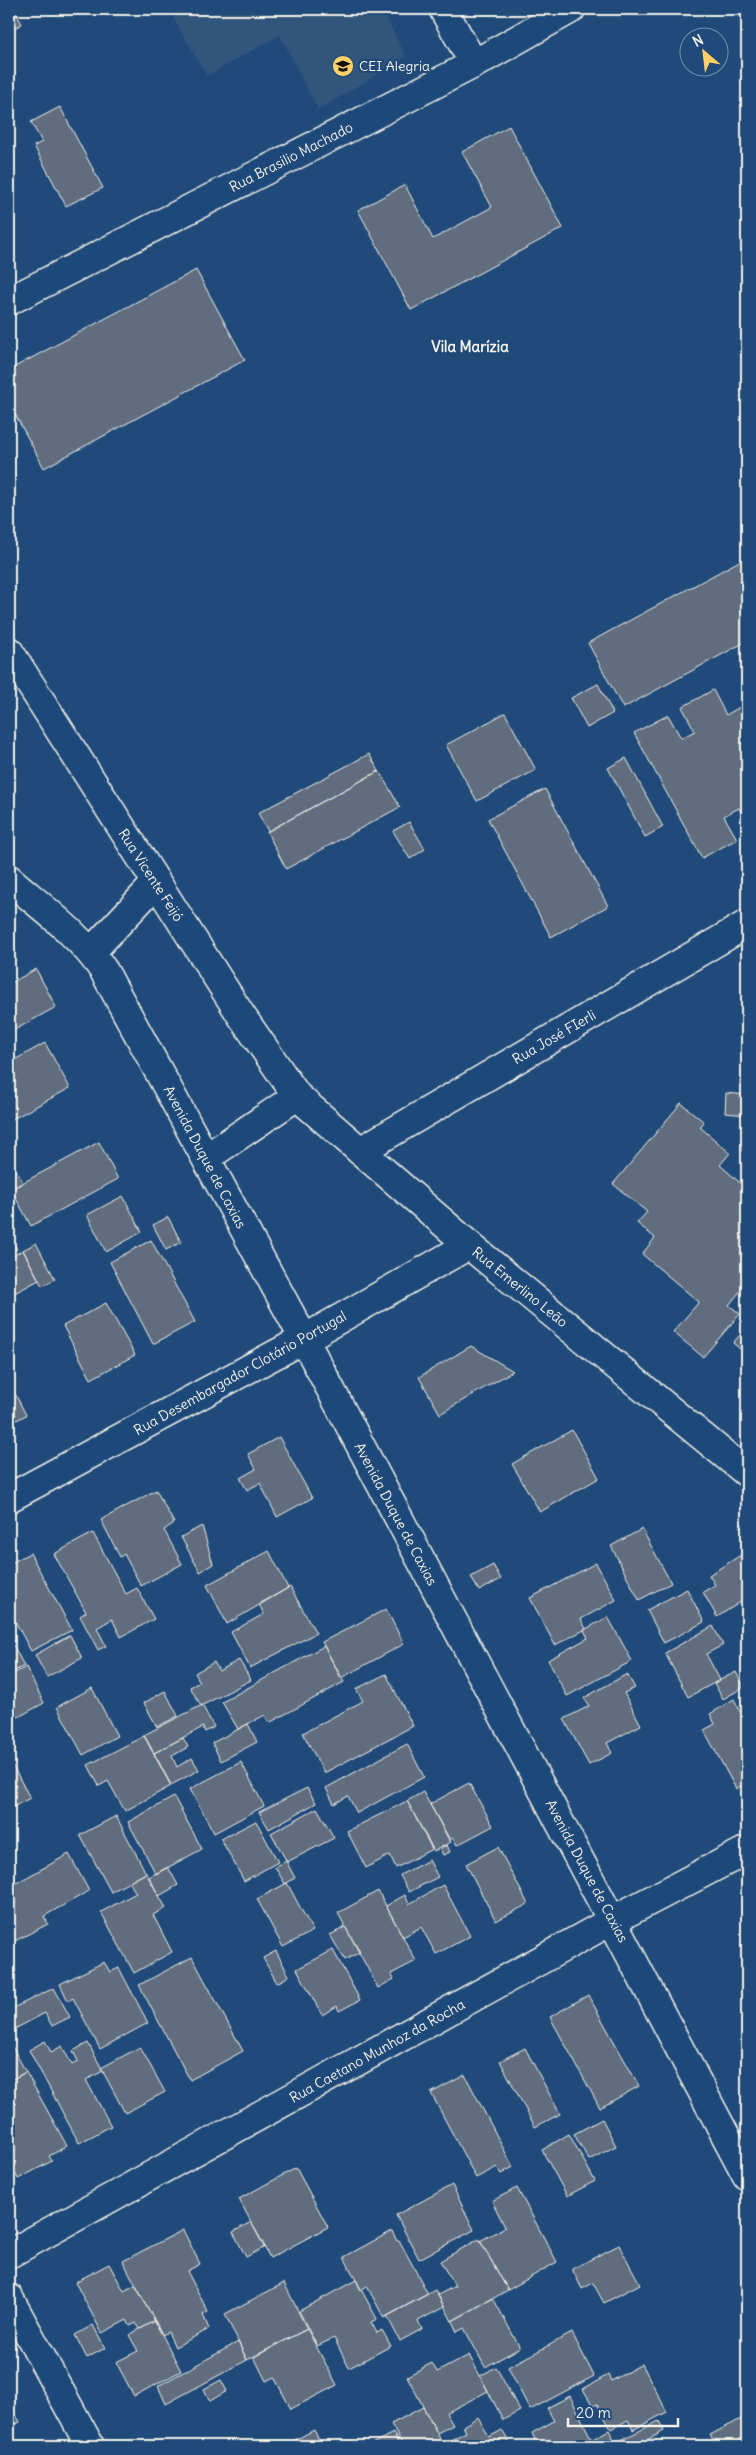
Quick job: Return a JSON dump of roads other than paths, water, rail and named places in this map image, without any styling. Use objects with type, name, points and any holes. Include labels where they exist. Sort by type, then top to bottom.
[{"type":"street","points":[[443,9],[474,64]]},
{"type":"street","name":"Rua Brasilio Machado","points":[[9,301],[474,64],[571,9]]},
{"type":"street","name":"Rua Vicente Feijó","points":[[9,651],[241,1015],[297,1096]]},
{"type":"street","name":"Avenida Duque de Caxias","points":[[9,879],[91,952],[104,971],[304,1339],[747,2176]]},
{"type":"street","points":[[91,952],[156,883]]},
{"type":"street","name":"Rua José FIerli","points":[[360,1151],[747,924]]},
{"type":"street","points":[[206,1158],[297,1096]]},
{"type":"street","name":"Rua Emerlino Leão","points":[[297,1096],[469,1245],[747,1473]]},
{"type":"street","name":"Rua Desembargador Clotário Portugal","points":[[9,1498],[304,1339],[469,1245]]},
{"type":"street","name":"Rua Caetano Munhoz da Rocha","points":[[9,2254],[613,1920],[747,1850]]},
{"type":"street","points":[[9,2298],[90,2446]]},
{"type":"place","name":"CEI Alegria","points":[[343,66]]},
{"type":"district","name":"Vila Marízia","points":[[470,346]]}]
